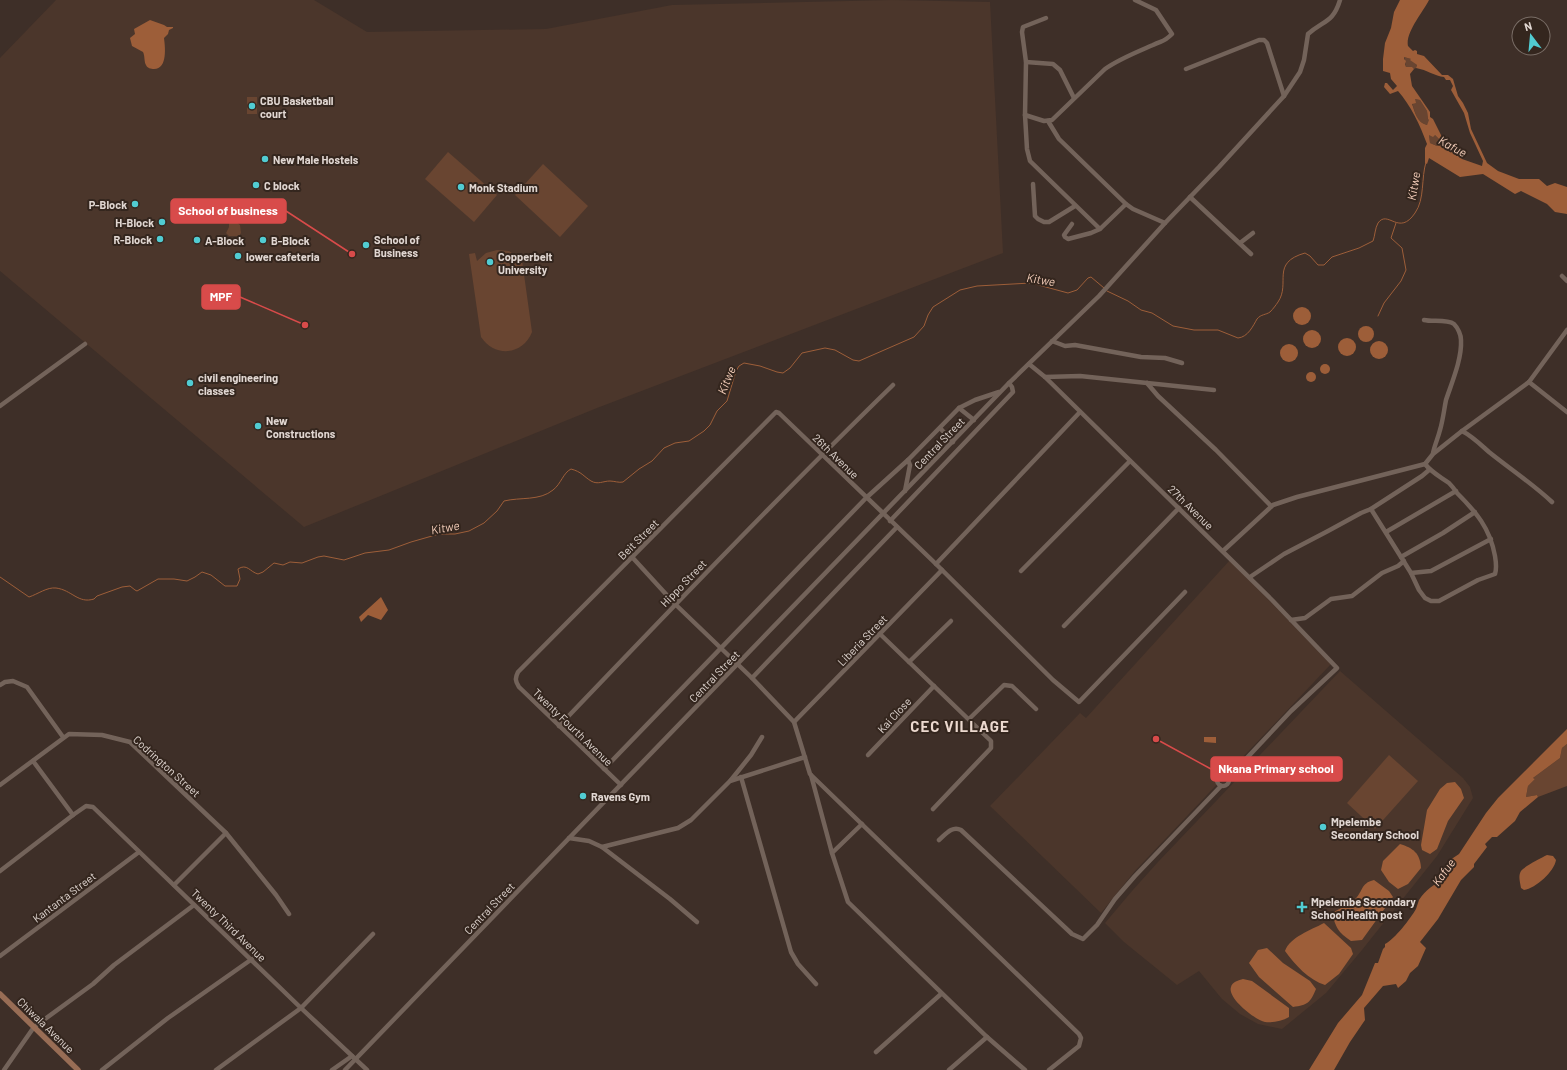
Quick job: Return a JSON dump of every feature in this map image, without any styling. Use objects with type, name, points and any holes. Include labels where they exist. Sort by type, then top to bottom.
[{"type":"main road","name":"Chiwala Avenue","points":[[0,994],[78,1070]]},
{"type":"street","points":[[1025,115],[1048,121],[1054,118],[1112,64],[1154,44],[1164,42],[1172,34],[1156,10],[1135,0]]},
{"type":"street","name":"Central Street","points":[[345,1070],[353,1058],[621,785],[1000,392],[1099,296],[1284,96],[1300,72],[1304,60],[1308,34],[1331,18],[1336,12],[1340,0]]},
{"type":"street","points":[[1046,18],[1023,27],[1022,38],[1026,62],[1025,115],[1027,149],[1030,160],[1100,229]]},
{"type":"street","points":[[1186,69],[1259,40],[1264,40],[1267,43],[1284,96]]},
{"type":"street","points":[[1026,62],[1053,64],[1060,70],[1074,98]]},
{"type":"street","points":[[1048,121],[1059,139],[1126,204],[1133,209],[1165,223]]},
{"type":"street","points":[[1033,184],[1035,216],[1038,219],[1049,222],[1075,206]]},
{"type":"street","points":[[1190,197],[1251,254]]},
{"type":"street","points":[[1072,224],[1064,234],[1065,238],[1068,239],[1100,229],[1126,204]]},
{"type":"street","points":[[1240,243],[1253,233]]},
{"type":"street","points":[[1562,276],[1567,281]]},
{"type":"street","points":[[1424,320],[1454,324],[1460,332],[1461,340],[1453,381],[1446,401],[1440,432],[1435,441],[1433,454]]},
{"type":"street","points":[[1223,551],[1271,506],[1297,497],[1425,464],[1433,454],[1462,430],[1529,382],[1567,330]]},
{"type":"street","points":[[1052,341],[1065,346],[1075,345],[1141,357],[1165,358],[1182,363]]},
{"type":"street","points":[[0,406],[85,344]]},
{"type":"street","name":"27th Avenue","points":[[1029,364],[1045,377],[1250,577],[1337,668],[1291,711],[1228,778]]},
{"type":"street","points":[[1045,377],[1080,376],[1214,390]]},
{"type":"street","points":[[1529,382],[1567,412]]},
{"type":"street","points":[[890,521],[1013,392],[1009,383]]},
{"type":"street","points":[[1147,383],[1158,396],[1216,450],[1271,506]]},
{"type":"street","name":"Hippo Street","points":[[559,726],[675,604],[821,455],[893,385]]},
{"type":"street","points":[[604,769],[866,498],[908,460],[959,408],[975,400],[1000,392]]},
{"type":"street","points":[[959,408],[974,420]]},
{"type":"street","name":"26th Avenue","points":[[776,412],[779,413],[936,564],[1053,680],[1079,702],[1185,592]]},
{"type":"street","name":"Beit Street","points":[[515,680],[518,672],[776,412]]},
{"type":"street","points":[[936,564],[1080,412]]},
{"type":"street","points":[[940,428],[953,442]]},
{"type":"street","points":[[1462,430],[1539,490],[1552,502]]},
{"type":"street","points":[[905,491],[910,465],[908,460]]},
{"type":"street","points":[[1021,571],[1130,461]]},
{"type":"street","points":[[1371,509],[1403,559],[1419,590],[1431,601],[1439,602],[1478,580],[1495,574],[1496,564],[1489,533],[1475,512],[1456,491],[1448,483],[1429,470],[1425,464]]},
{"type":"street","points":[[1250,577],[1284,554],[1371,509],[1429,470]]},
{"type":"street","points":[[1386,532],[1456,491]]},
{"type":"street","points":[[1064,626],[1179,508]]},
{"type":"street","points":[[1291,620],[1305,618],[1332,599],[1352,596],[1382,573],[1398,566],[1403,559],[1475,512]]},
{"type":"street","points":[[752,678],[897,527]]},
{"type":"street","points":[[1411,573],[1431,571],[1491,539]]},
{"type":"street","points":[[632,557],[675,604],[752,678],[794,722],[832,853],[848,902],[941,994],[1025,1070]]},
{"type":"street","name":"Liberia Street","points":[[794,722],[942,570]]},
{"type":"street","points":[[909,662],[951,621]]},
{"type":"street","points":[[880,634],[991,741],[991,748],[932,809]]},
{"type":"street","name":"Twenty Fourth Avenue","points":[[515,680],[519,687],[621,785]]},
{"type":"street","points":[[0,685],[4,682],[13,681],[27,686],[63,737],[0,785]]},
{"type":"street","points":[[969,719],[1004,685],[1012,686],[1036,708]]},
{"type":"street","name":"Kai Close","points":[[868,755],[934,686]]},
{"type":"street","name":"Codrington Street","points":[[63,737],[73,734],[102,735],[130,742],[226,833],[276,895],[289,914]]},
{"type":"street","points":[[602,847],[684,825],[730,781],[751,755],[762,738]]},
{"type":"street","points":[[730,781],[805,757]]},
{"type":"street","points":[[0,871],[73,815],[33,761]]},
{"type":"street","points":[[810,774],[1079,1034],[1081,1038],[1079,1046],[1049,1070]]},
{"type":"street","points":[[939,840],[953,828],[961,830],[1072,934],[1083,939],[1097,924],[1115,899],[1135,876],[1221,786],[1227,784],[1228,778],[1224,774],[1218,776],[1217,782],[1221,786]]},
{"type":"street","points":[[741,777],[791,952],[798,964],[816,984]]},
{"type":"street","name":"Twenty Third Avenue","points":[[73,815],[86,806],[90,805],[93,807],[367,1070]]},
{"type":"street","points":[[832,853],[862,824]]},
{"type":"street","points":[[174,885],[226,833]]},
{"type":"street","points":[[569,838],[589,841],[602,847],[670,899],[697,922]]},
{"type":"street","name":"Kantanta Street","points":[[0,956],[139,852]]},
{"type":"street","points":[[4,1070],[34,1027],[93,984],[114,965],[194,905]]},
{"type":"street","points":[[216,1070],[301,1008],[373,934]]},
{"type":"street","points":[[102,1070],[168,1018],[252,959]]},
{"type":"street","points":[[876,1052],[941,994]]},
{"type":"street","points":[[949,1070],[987,1037]]},
{"type":"street","points":[[332,1070],[353,1058]]},
{"type":"shaded area","name":"Copperbelt University","points":[[56,0],[314,0],[367,32],[546,29],[672,5],[892,0],[990,2],[1003,253],[597,408],[304,527],[0,271],[0,58]]},
{"type":"shaded area","points":[[1400,0],[1429,0],[1409,35],[1408,46],[1413,51],[1417,51],[1417,54],[1424,56],[1442,75],[1448,75],[1453,79],[1458,96],[1468,113],[1471,129],[1487,163],[1498,171],[1519,179],[1539,179],[1547,186],[1555,183],[1567,187],[1567,214],[1555,212],[1547,204],[1521,191],[1515,194],[1483,174],[1460,177],[1429,158],[1427,164],[1425,163],[1425,148],[1427,144],[1415,116],[1398,91],[1390,94],[1384,87],[1385,83],[1387,83],[1393,90],[1397,86],[1391,79],[1390,73],[1383,71],[1385,43],[1391,28],[1394,12]],"holes":[[[1404,57],[1411,59],[1410,60],[1417,65],[1416,68],[1444,77],[1446,80],[1450,80],[1453,86],[1451,90],[1464,113],[1470,133],[1483,161],[1482,166],[1462,159],[1456,151],[1450,148],[1448,143],[1445,143],[1433,119],[1430,117],[1430,112],[1412,86],[1410,74],[1414,69],[1412,67],[1406,67]],[[1415,99],[1420,100],[1427,111],[1429,120],[1427,125],[1421,122],[1417,117],[1412,104],[1416,103]],[[1429,135],[1433,137],[1435,135],[1439,139],[1439,144],[1437,146],[1430,143]]]},
{"type":"shaded area","points":[[150,20],[167,27],[173,27],[164,38],[164,61],[162,65],[154,69],[147,66],[143,52],[132,46],[130,38],[135,34],[134,29]]},
{"type":"shaded area","points":[[1404,57],[1411,59],[1417,65],[1416,68],[1406,67]]},
{"type":"shaded area","name":"CBU Basketball court","points":[[247,97],[257,97],[257,114],[247,114]]},
{"type":"shaded area","points":[[1415,99],[1420,100],[1427,111],[1428,119],[1430,120],[1427,125],[1421,122],[1417,117],[1412,103]]},
{"type":"shaded area","points":[[1429,135],[1435,135],[1439,139],[1439,144],[1437,146],[1430,143]]},
{"type":"shaded area","name":"Monk Stadium","points":[[448,152],[497,195],[474,222],[425,179]]},
{"type":"shaded area","points":[[543,164],[588,206],[560,237],[515,195]]},
{"type":"shaded area","points":[[233,219],[240,225],[241,233],[239,236],[229,236],[226,233],[229,227],[229,221]]},
{"type":"shaded area","points":[[497,250],[509,251],[522,260],[532,332],[528,340],[522,345],[516,349],[508,351],[501,351],[494,348],[487,344],[481,337],[469,254],[475,253],[477,261],[486,253]]},
{"type":"shaded area","points":[[1302,307],[1308,310],[1311,316],[1308,322],[1302,325],[1296,322],[1293,316],[1296,310]]},
{"type":"shaded area","points":[[1366,326],[1372,328],[1374,334],[1372,340],[1366,342],[1360,340],[1358,334],[1360,328]]},
{"type":"shaded area","points":[[1312,330],[1318,333],[1321,339],[1318,345],[1312,348],[1306,345],[1303,339],[1306,333]]},
{"type":"shaded area","points":[[1347,338],[1353,341],[1356,347],[1353,353],[1347,356],[1341,353],[1338,347],[1341,341]]},
{"type":"shaded area","points":[[1379,341],[1385,344],[1388,350],[1385,356],[1379,359],[1373,356],[1370,350],[1373,344]]},
{"type":"shaded area","points":[[1289,344],[1295,347],[1298,353],[1295,359],[1289,362],[1283,359],[1280,353],[1283,347]]},
{"type":"shaded area","points":[[1323,364],[1327,364],[1329,365],[1329,373],[1323,374],[1320,371],[1320,367]]},
{"type":"shaded area","points":[[1309,372],[1313,372],[1315,373],[1315,381],[1309,382],[1306,379],[1306,375]]},
{"type":"shaded area","points":[[1230,560],[1331,664],[1134,872],[1101,913],[990,806],[1080,713],[1086,718]]},
{"type":"shaded area","points":[[381,597],[388,610],[381,620],[368,615],[361,622],[359,617]]},
{"type":"shaded area","name":"Mpelembe Secondary School","points":[[1340,671],[1463,778],[1470,787],[1473,798],[1437,856],[1362,950],[1326,993],[1282,1029],[1258,1024],[1240,1014],[1222,999],[1199,971],[1177,985],[1124,942],[1105,923],[1158,862]]},
{"type":"shaded area","points":[[1567,729],[1567,744],[1562,748],[1560,758],[1533,778],[1535,779],[1528,786],[1526,797],[1537,795],[1538,797],[1520,812],[1515,821],[1497,837],[1492,837],[1485,844],[1487,847],[1474,864],[1474,867],[1461,880],[1438,919],[1420,942],[1426,948],[1418,966],[1410,973],[1406,981],[1398,988],[1396,984],[1383,986],[1364,1008],[1365,1020],[1334,1070],[1309,1070],[1338,1023],[1362,995],[1375,963],[1378,963],[1385,944],[1398,933],[1406,923],[1416,909],[1419,900],[1424,893],[1445,878],[1450,860],[1459,854],[1486,813],[1498,798]]},
{"type":"shaded area","points":[[1204,737],[1216,737],[1216,743],[1204,742]]},
{"type":"shaded area","points":[[1567,744],[1567,786],[1538,797],[1537,795],[1526,797],[1528,786],[1535,779],[1533,778],[1560,758],[1562,748]]},
{"type":"shaded area","points":[[1389,755],[1418,781],[1375,829],[1347,803]]},
{"type":"shaded area","points":[[1455,782],[1461,789],[1464,798],[1448,821],[1437,849],[1430,854],[1422,850],[1421,845],[1427,810],[1440,789],[1447,783]]},
{"type":"shaded area","points":[[1400,844],[1409,847],[1415,852],[1419,858],[1421,868],[1408,884],[1398,889],[1389,882],[1381,870],[1383,861]]},
{"type":"shaded area","points":[[1547,855],[1553,856],[1556,860],[1552,869],[1539,883],[1529,889],[1524,890],[1521,888],[1519,877],[1521,871]]},
{"type":"shaded area","points":[[1374,880],[1389,891],[1393,897],[1362,940],[1351,941],[1338,929],[1332,913],[1354,900],[1366,883]]},
{"type":"shaded area","points":[[1324,923],[1351,948],[1353,954],[1339,974],[1325,985],[1313,980],[1293,962],[1285,951],[1291,942],[1296,938]]},
{"type":"shaded area","points":[[1267,948],[1283,963],[1310,981],[1316,989],[1308,1002],[1293,1007],[1259,977],[1249,963],[1258,950]]},
{"type":"shaded area","points":[[1243,979],[1252,981],[1289,1008],[1289,1017],[1283,1020],[1265,1022],[1249,1013],[1237,1002],[1231,992],[1231,987],[1233,984]]},
{"type":"waterway","name":"Kitwe","points":[[1107,291],[1128,301],[1141,310],[1152,313],[1173,326],[1194,330],[1218,330],[1238,338],[1245,336],[1250,331],[1257,319],[1270,312],[1278,302],[1283,288],[1283,274],[1285,268],[1288,262],[1294,257],[1305,253],[1318,265],[1324,265],[1332,257],[1359,248],[1373,241],[1377,225],[1382,220],[1386,219],[1399,223],[1404,223],[1409,220],[1415,213],[1422,195],[1426,162]]},
{"type":"waterway","points":[[1378,316],[1384,303],[1401,281],[1406,270],[1402,248],[1391,238],[1396,223]]},
{"type":"waterway","name":"Kitwe","points":[[0,577],[29,597],[46,590],[56,588],[62,589],[84,600],[94,599],[97,596],[122,587],[130,586],[137,591],[158,579],[187,581],[202,572],[211,575],[225,586],[237,586],[240,579],[238,569],[241,567],[246,567],[258,574],[274,563],[283,565],[290,562],[302,563],[324,556],[344,560],[365,553],[389,550],[439,534],[455,534],[469,531],[484,523],[497,511],[504,501],[542,496],[553,490],[571,469],[594,482],[623,482],[652,461],[664,448],[675,443],[689,441],[704,431],[710,425],[717,411],[727,401],[736,371],[739,366],[744,363],[783,373],[790,368],[802,353],[825,348],[835,350],[853,360],[859,361],[914,337],[924,326],[933,307],[960,290],[977,286],[1031,283],[1068,293],[1077,290],[1088,278],[1091,277],[1104,288]]},
{"type":"place","name":"CBU Basketball court","points":[[252,106]]},
{"type":"place","name":"New Male Hostels","points":[[265,159]]},
{"type":"place","name":"C block","points":[[256,185]]},
{"type":"place","name":"Monk Stadium","points":[[461,187]]},
{"type":"place","name":"P-Block","points":[[135,204]]},
{"type":"place","name":"H-Block","points":[[162,222]]},
{"type":"place","name":"R-Block","points":[[160,239]]},
{"type":"place","name":"A-Block","points":[[197,240]]},
{"type":"place","name":"B-Block","points":[[263,240]]},
{"type":"place","name":"School of Business","points":[[366,245]]},
{"type":"place","name":"School of business","points":[[352,254]]},
{"type":"place","name":"lower cafeteria","points":[[238,256]]},
{"type":"place","name":"Copperbelt University","points":[[490,262]]},
{"type":"place","name":"MPF","points":[[305,325]]},
{"type":"place","name":"civil engineering classes","points":[[190,383]]},
{"type":"place","name":"New Constructions","points":[[258,426]]},
{"type":"place","name":"Nkana Primary school","points":[[1156,739]]},
{"type":"place","name":"Ravens Gym","points":[[583,796]]},
{"type":"place","name":"Mpelembe Secondary School","points":[[1323,827]]},
{"type":"place","name":"Mpelembe Secondary School Health post","points":[[1302,907]]},
{"type":"district","name":"CEC VILLAGE","points":[[960,726]]},
{"type":"water label","name":"Kafue","points":[[1453,146]]},
{"type":"water label","name":"Kafue","points":[[1443,872]]}]
